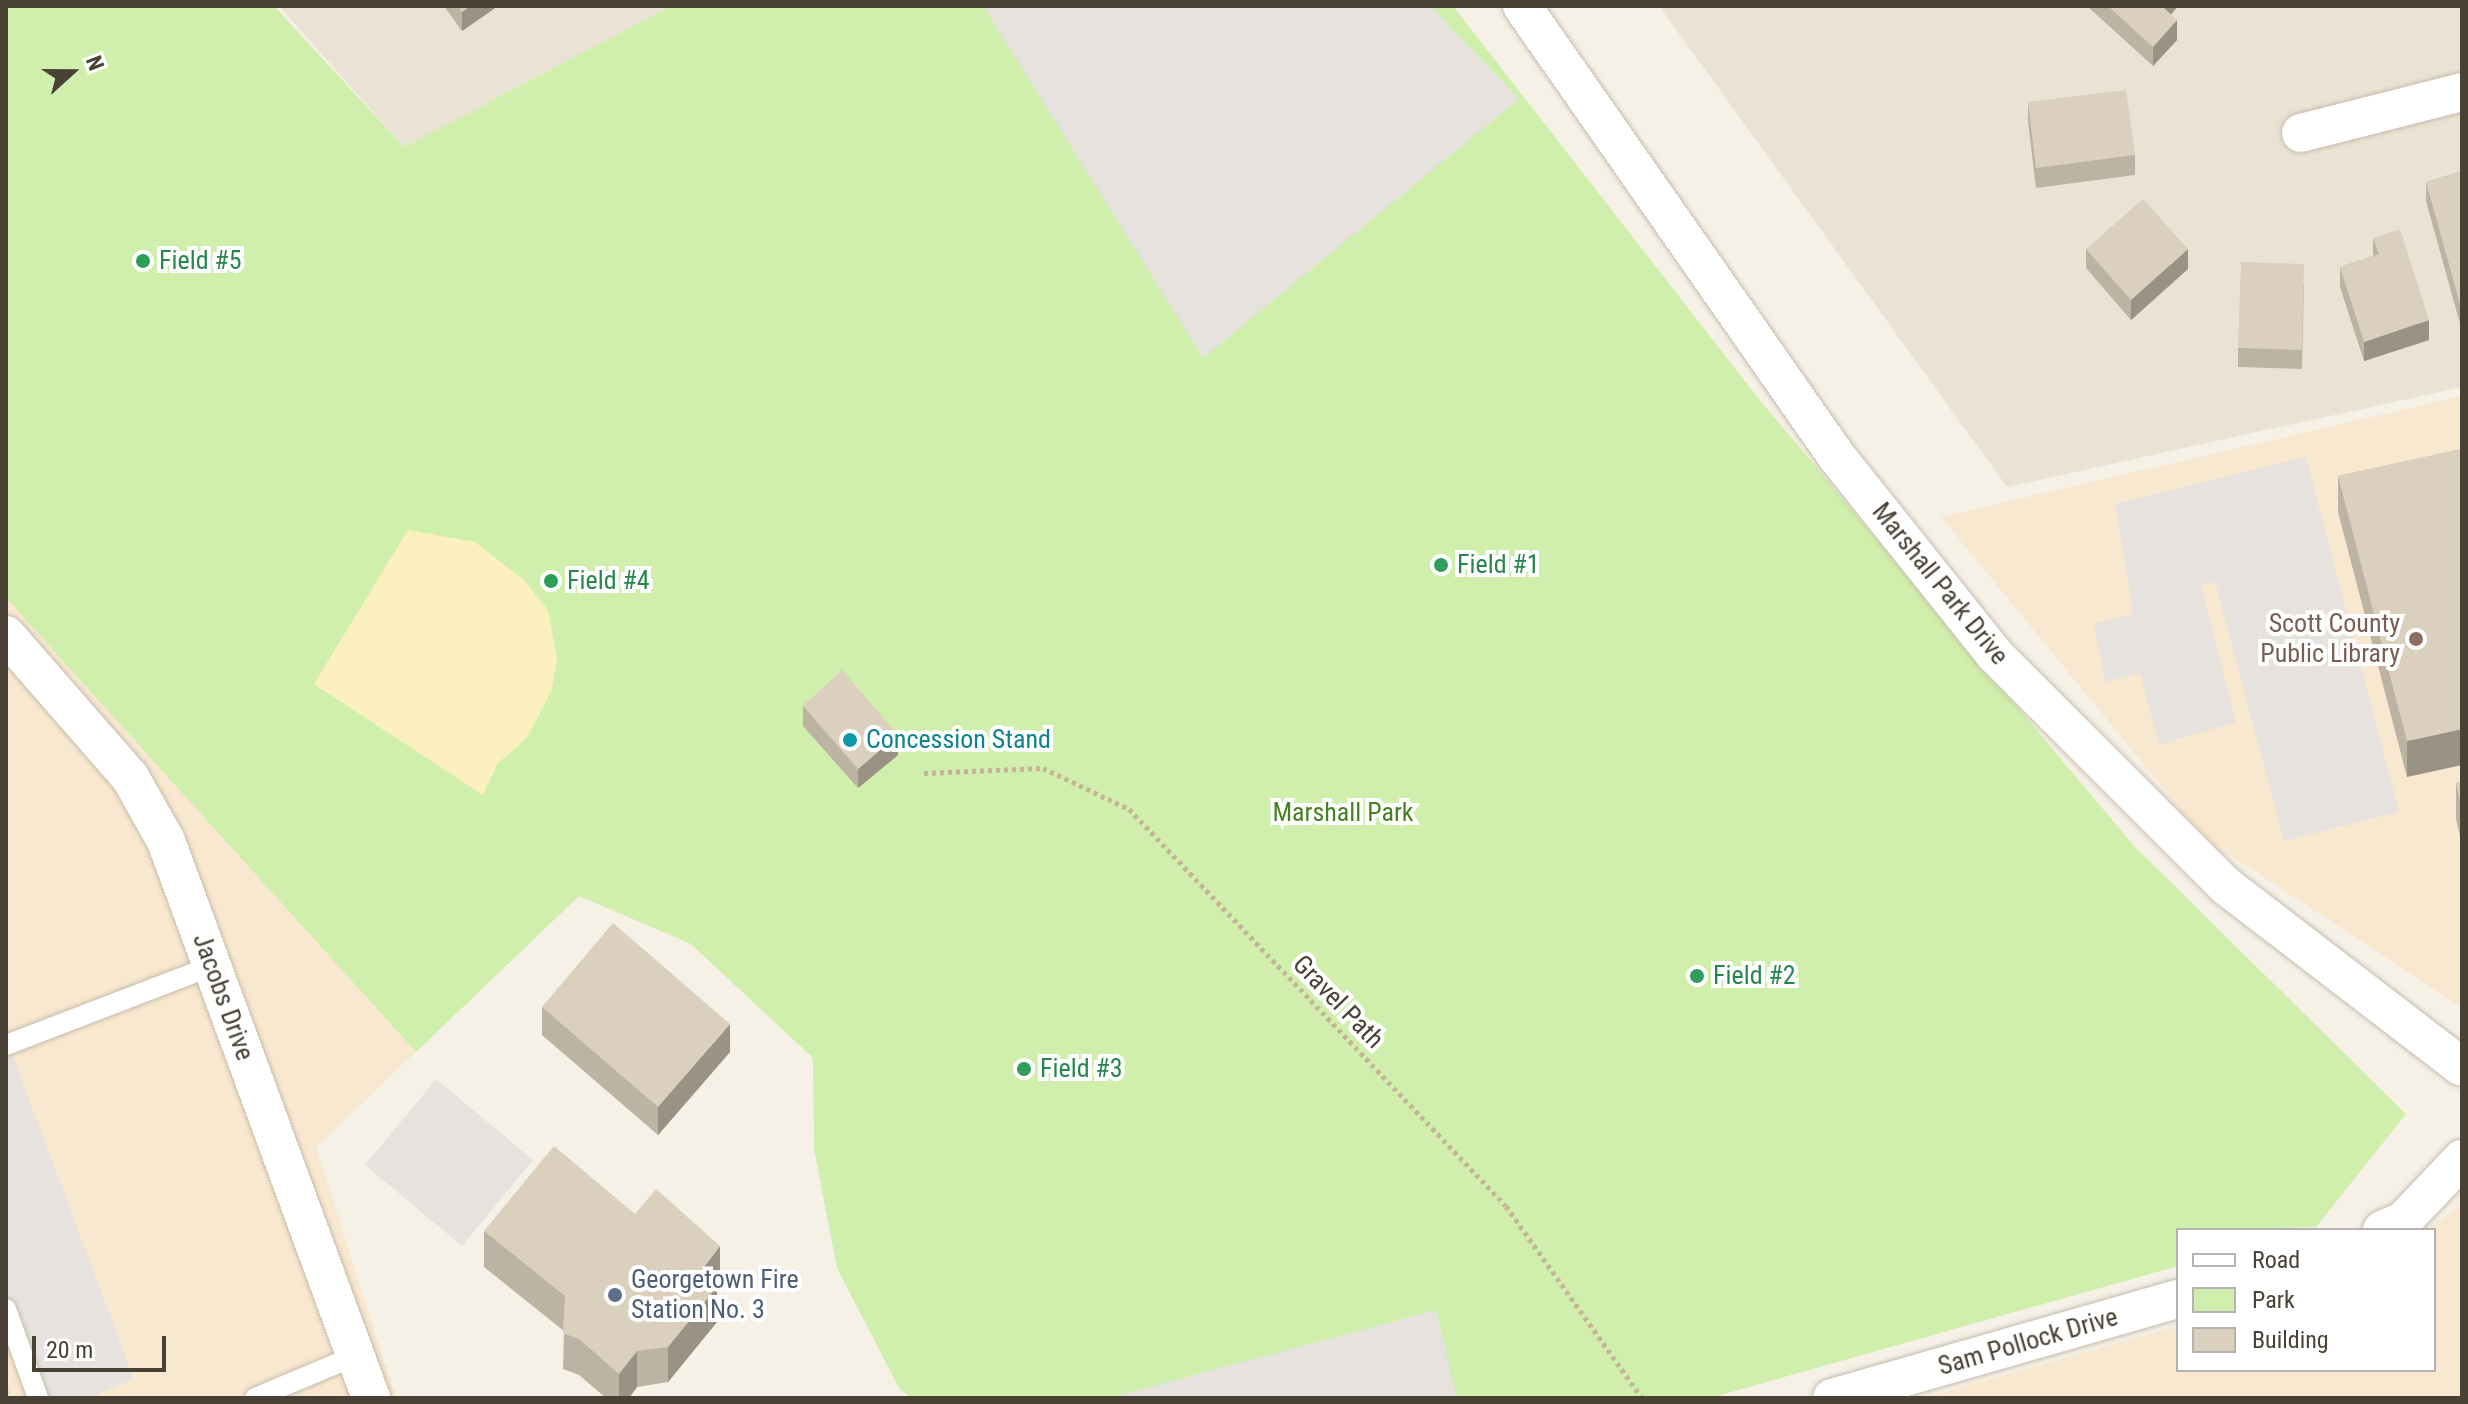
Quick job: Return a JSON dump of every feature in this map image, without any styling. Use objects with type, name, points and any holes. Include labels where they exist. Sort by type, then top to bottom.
[{"type":"street","name":"Marshall Park Drive","points":[[1522,6],[1837,457],[1995,655],[2226,886],[2462,1067]]},
{"type":"street","points":[[2301,133],[2462,92]]},
{"type":"street","name":"Jacobs Drive","points":[[6,635],[130,777],[166,841],[371,1398]]},
{"type":"street","points":[[2387,1228],[2403,1221],[2462,1159]]},
{"type":"street","name":"Sam Pollock Drive","points":[[1832,1398],[1916,1387],[2176,1300]]},
{"type":"lane","points":[[6,1045],[212,966]]},
{"type":"lane","points":[[6,1309],[38,1398]]},
{"type":"lane","points":[[255,1398],[355,1356]]},
{"type":"path","name":"Gravel Path","points":[[924,773],[1043,768],[1129,809],[1506,1206],[1642,1398]]},
{"type":"shaded area","points":[[279,6],[671,6],[404,147]]},
{"type":"shaded area","points":[[983,6],[1430,6],[1519,99],[1203,358]]},
{"type":"shaded area","points":[[1659,6],[2462,6],[2462,387],[2007,487]]},
{"type":"shaded area","points":[[2462,396],[2462,1008],[2204,838],[1941,517]]},
{"type":"shaded area","points":[[2306,457],[2399,812],[2284,841],[2215,582],[2201,586],[2236,722],[2159,745],[2140,673],[2105,682],[2094,624],[2133,614],[2115,504]]},
{"type":"shaded area","points":[[6,598],[416,1052],[316,1147],[396,1398],[6,1398]]},
{"type":"shaded area","points":[[6,1038],[134,1379],[89,1398],[25,1398],[25,1385],[6,1337]]},
{"type":"shaded area","points":[[436,1079],[533,1160],[462,1246],[365,1165]]},
{"type":"shaded area","points":[[2462,1203],[2462,1398],[1924,1398],[2176,1327],[2176,1372],[2436,1372],[2436,1228],[2430,1228]]},
{"type":"shaded area","points":[[1436,1310],[1457,1398],[1121,1398],[1120,1395]]},
{"type":"green space","name":"Marshall Park","points":[[6,6],[274,6],[404,147],[671,6],[1453,6],[1758,398],[2134,846],[2406,1114],[2316,1227],[2176,1228],[2176,1267],[1710,1398],[911,1398],[899,1388],[837,1268],[814,1149],[813,1058],[691,944],[579,896],[416,1052],[6,598]]},
{"type":"sand","points":[[408,530],[475,542],[524,580],[548,610],[557,658],[552,689],[527,738],[498,763],[483,795],[314,684]]},
{"type":"building","points":[[2108,6],[2162,6],[2177,20],[2153,47]]},
{"type":"building","points":[[2126,90],[2135,155],[2036,168],[2028,102]]},
{"type":"building","points":[[2462,171],[2462,311],[2426,182]]},
{"type":"building","points":[[2143,199],[2188,249],[2131,300],[2086,249]]},
{"type":"building","points":[[2400,229],[2429,320],[2364,342],[2340,267],[2379,254],[2373,238]]},
{"type":"building","points":[[2241,262],[2304,264],[2302,350],[2238,348]]},
{"type":"building","name":"Scott County Public Library","points":[[2462,449],[2462,729],[2407,741],[2338,476]]},
{"type":"building","name":"Concession Stand","points":[[842,670],[898,735],[858,769],[803,706]]},
{"type":"building","points":[[2462,781],[2462,809],[2456,783]]},
{"type":"building","points":[[613,923],[730,1024],[658,1107],[542,1007]]},
{"type":"building","name":"Georgetown Fire Station No. 3","points":[[554,1146],[635,1214],[656,1189],[720,1246],[700,1272],[717,1287],[668,1347],[637,1351],[619,1374],[579,1339],[563,1333],[565,1296],[484,1231]]},
{"type":"place","name":"Field #5","points":[[143,261]]},
{"type":"place","name":"Field #1","points":[[1441,565]]},
{"type":"place","name":"Field #4","points":[[551,581]]},
{"type":"place","name":"Scott County Public Library","points":[[2416,639]]},
{"type":"place","name":"Concession Stand","points":[[850,740]]},
{"type":"place","name":"Field #2","points":[[1697,976]]},
{"type":"place","name":"Field #3","points":[[1024,1069]]},
{"type":"place","name":"Georgetown Fire Station No. 3","points":[[615,1295]]}]
